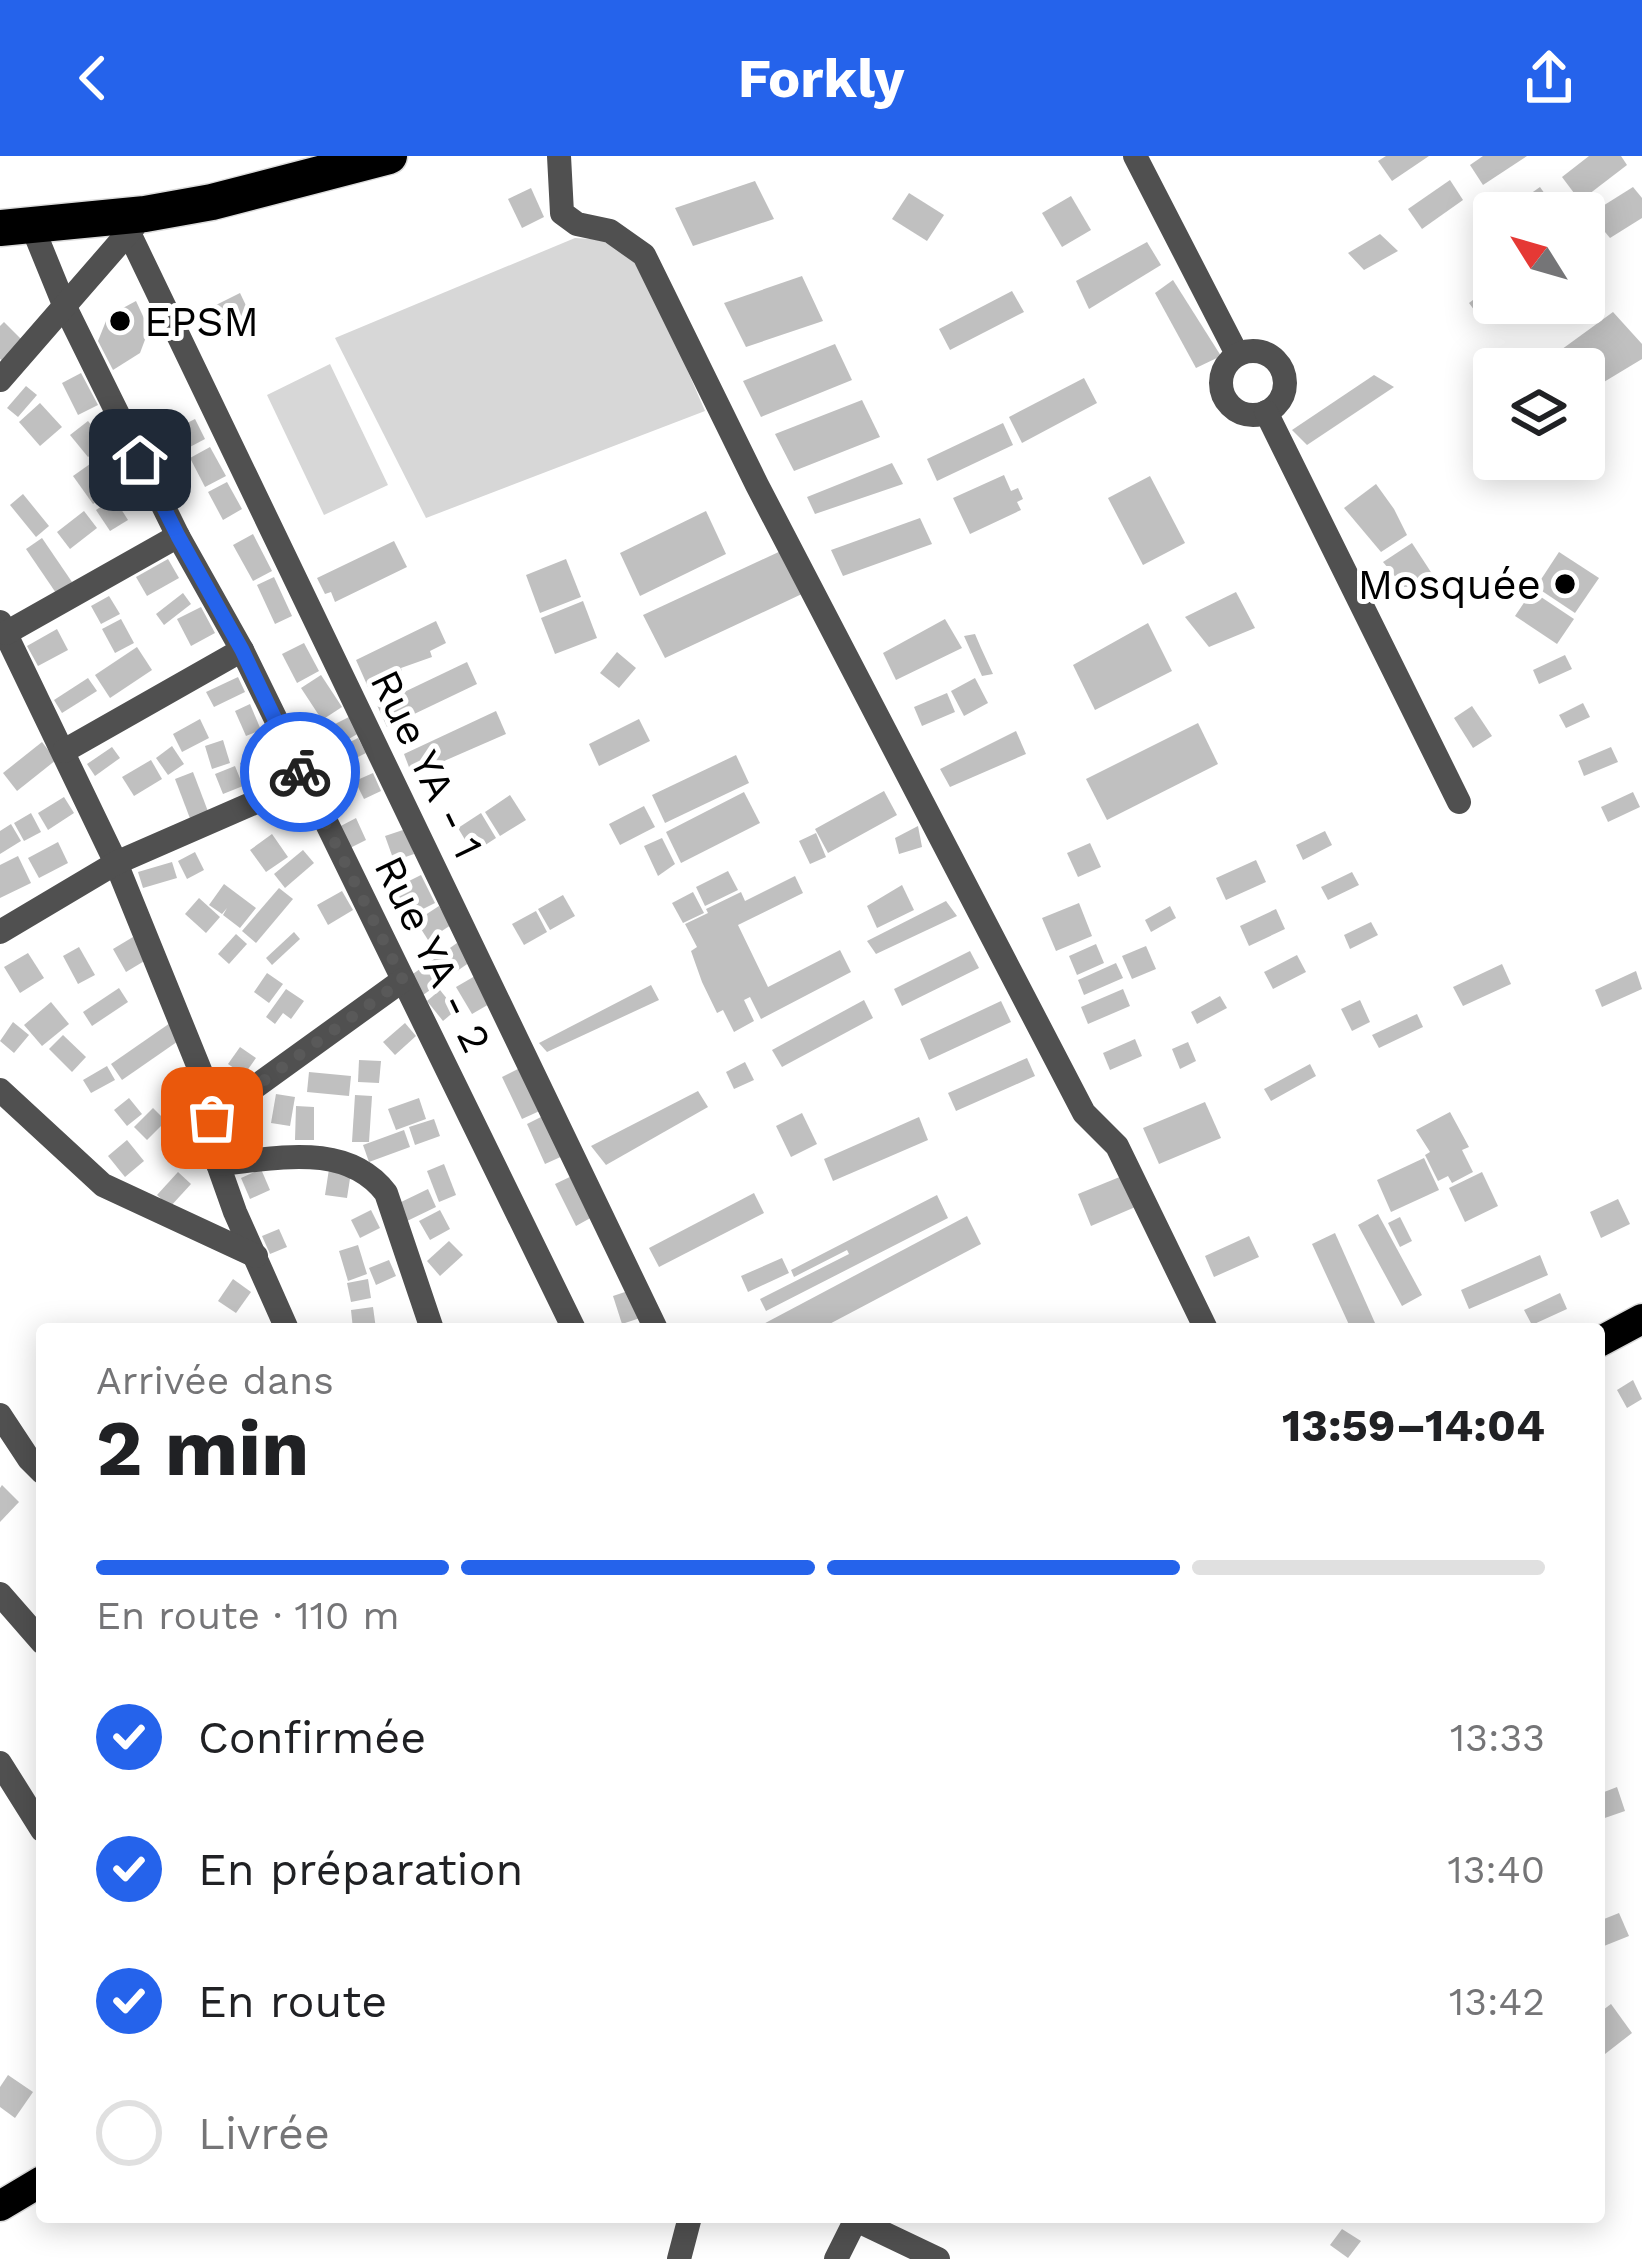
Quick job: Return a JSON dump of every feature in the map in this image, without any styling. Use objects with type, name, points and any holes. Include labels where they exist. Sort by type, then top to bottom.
[{"type":"highway","points":[[16,227],[137,223],[389,156]]},
{"type":"main road","points":[[1605,1339],[1642,1319]]},
{"type":"main road","points":[[0,2206],[36,2184]]},
{"type":"street","points":[[560,156],[562,213],[577,224],[610,231],[644,255],[1084,1113],[1117,1146],[1204,1323]]},
{"type":"street","points":[[1135,156],[1237,354]]},
{"type":"street","points":[[0,380],[137,223]]},
{"type":"street","name":"Rue YA - 1","points":[[137,223],[653,1323]]},
{"type":"street","name":"Rue YA - 2","points":[[16,227],[65,307],[178,536],[242,650],[571,1323]]},
{"type":"street","points":[[1260,351],[1279,362],[1286,384],[1278,405],[1258,416],[1236,412],[1222,394],[1222,371],[1237,354],[1260,351]]},
{"type":"street","points":[[1266,412],[1459,802]]},
{"type":"street","points":[[178,536],[3,627],[116,863],[204,1080],[218,1164],[284,1323]]},
{"type":"street","points":[[64,751],[242,650]]},
{"type":"street","points":[[0,932],[116,863],[304,781]]},
{"type":"street","points":[[212,1118],[403,980]]},
{"type":"street","points":[[0,1090],[103,1185],[256,1256]]},
{"type":"street","points":[[218,1164],[334,1159],[374,1178],[386,1193],[430,1323]]},
{"type":"street","points":[[0,1415],[36,1466]]},
{"type":"street","points":[[0,1594],[36,1635]]},
{"type":"street","points":[[0,1763],[36,1820]]},
{"type":"street","points":[[679,2259],[688,2223]]},
{"type":"street","points":[[836,2259],[854,2223]]},
{"type":"street","points":[[864,2223],[938,2259]]},
{"type":"shaded area","points":[[575,238],[606,240],[641,263],[705,411],[426,518],[335,338]]},
{"type":"shaded area","points":[[330,364],[388,485],[324,515],[267,395]]},
{"type":"building","points":[[1386,156],[1429,156],[1392,181],[1378,161]]},
{"type":"building","points":[[1483,156],[1527,156],[1483,185],[1470,165]]},
{"type":"building","points":[[1589,156],[1621,156],[1627,165],[1592,192],[1573,192],[1562,177]]},
{"type":"building","points":[[1450,180],[1463,200],[1422,229],[1408,209]]},
{"type":"building","points":[[755,181],[774,219],[693,246],[675,208]]},
{"type":"building","points":[[1633,187],[1642,198],[1642,218],[1610,238],[1605,232],[1605,205]]},
{"type":"building","points":[[531,188],[544,217],[522,228],[508,199]]},
{"type":"building","points":[[909,193],[944,215],[927,241],[892,219]]},
{"type":"building","points":[[1071,196],[1091,230],[1062,247],[1042,213]]},
{"type":"building","points":[[1380,234],[1398,251],[1364,270],[1348,253]]},
{"type":"building","points":[[1147,242],[1161,265],[1089,309],[1076,281]]},
{"type":"building","points":[[802,276],[823,321],[746,347],[724,303]]},
{"type":"building","points":[[1173,280],[1221,356],[1196,368],[1155,293]]},
{"type":"building","points":[[1012,291],[1024,312],[950,350],[939,329]]},
{"type":"building","points":[[240,293],[252,318],[220,333],[208,309]]},
{"type":"building","points":[[136,301],[149,329],[140,353],[113,370],[98,341],[108,316]]},
{"type":"building","points":[[1613,312],[1642,344],[1642,359],[1605,381],[1605,348],[1564,348],[1597,324],[1605,324]]},
{"type":"building","points":[[4,322],[22,340],[3,361],[0,326]]},
{"type":"building","points":[[835,344],[852,380],[761,417],[743,381]]},
{"type":"building","points":[[81,373],[98,405],[78,415],[62,383]]},
{"type":"building","points":[[1374,375],[1394,387],[1307,445],[1292,430]]},
{"type":"building","points":[[1084,378],[1097,403],[1022,443],[1009,417]]},
{"type":"building","points":[[26,386],[37,395],[18,417],[7,408]]},
{"type":"building","points":[[862,400],[880,437],[794,471],[775,434]]},
{"type":"building","points":[[40,403],[62,427],[40,446],[19,422]]},
{"type":"building","points":[[195,419],[205,439],[188,448],[177,428]]},
{"type":"building","points":[[88,421],[106,443],[88,457],[70,435]]},
{"type":"building","points":[[1003,423],[1013,445],[937,481],[927,459]]},
{"type":"building","points":[[210,447],[226,476],[205,487],[190,458]]},
{"type":"building","points":[[117,459],[131,474],[115,488],[101,472]]},
{"type":"building","points":[[892,463],[903,484],[815,514],[807,497]]},
{"type":"building","points":[[90,464],[110,492],[93,504],[73,476]]},
{"type":"building","points":[[1004,475],[1011,491],[1018,488],[1021,510],[970,534],[953,498]]},
{"type":"building","points":[[1150,476],[1185,543],[1143,565],[1108,498]]},
{"type":"building","points":[[227,482],[242,509],[223,520],[208,492]]},
{"type":"building","points":[[1376,484],[1407,535],[1381,552],[1344,508]]},
{"type":"building","points":[[23,494],[49,526],[36,537],[10,505]]},
{"type":"building","points":[[114,498],[128,520],[110,531],[96,510]]},
{"type":"building","points":[[84,511],[97,528],[70,549],[57,532]]},
{"type":"building","points":[[706,511],[726,554],[640,596],[620,553]]},
{"type":"building","points":[[920,518],[932,544],[843,576],[831,550]]},
{"type":"building","points":[[253,534],[272,571],[253,581],[233,545]]},
{"type":"building","points":[[42,538],[72,582],[56,593],[26,549]]},
{"type":"building","points":[[394,541],[407,567],[335,602],[331,592],[325,594],[317,578]]},
{"type":"building","points":[[1412,543],[1440,586],[1404,587],[1383,562]]},
{"type":"building","points":[[783,550],[804,593],[665,658],[643,615]]},
{"type":"building","points":[[1559,552],[1599,578],[1575,613],[1536,587]]},
{"type":"building","points":[[168,559],[179,578],[147,596],[136,577]]},
{"type":"building","points":[[566,559],[581,597],[540,613],[526,575]]},
{"type":"building","points":[[274,577],[292,616],[275,624],[257,585]]},
{"type":"building","points":[[1532,591],[1574,619],[1557,644],[1515,616]]},
{"type":"building","points":[[1236,592],[1255,628],[1209,647],[1185,617]]},
{"type":"building","points":[[183,593],[191,604],[164,625],[156,614]]},
{"type":"building","points":[[109,596],[120,614],[101,624],[91,606]]},
{"type":"building","points":[[583,601],[597,638],[555,654],[541,618]]},
{"type":"building","points":[[201,607],[215,633],[191,646],[177,619]]},
{"type":"building","points":[[121,619],[134,643],[115,653],[102,629]]},
{"type":"building","points":[[945,619],[962,648],[896,680],[883,653]]},
{"type":"building","points":[[436,621],[446,643],[430,651],[432,657],[373,679],[375,684],[368,687],[356,660]]},
{"type":"building","points":[[1148,623],[1172,671],[1095,710],[1073,665]]},
{"type":"building","points":[[57,629],[68,650],[38,666],[27,646]]},
{"type":"building","points":[[975,634],[993,674],[982,676],[964,636]]},
{"type":"building","points":[[304,643],[319,671],[297,683],[282,654]]},
{"type":"building","points":[[137,647],[152,670],[110,698],[95,675]]},
{"type":"building","points":[[617,652],[636,668],[619,688],[600,673]]},
{"type":"building","points":[[1565,655],[1572,669],[1539,684],[1533,670]]},
{"type":"building","points":[[467,662],[477,684],[387,727],[377,705]]},
{"type":"building","points":[[321,675],[342,707],[322,720],[301,688]]},
{"type":"building","points":[[238,677],[245,692],[214,707],[206,692]]},
{"type":"building","points":[[88,678],[97,691],[62,713],[54,700]]},
{"type":"building","points":[[975,678],[988,703],[964,716],[951,691]]},
{"type":"building","points":[[947,693],[955,712],[922,726],[914,707]]},
{"type":"building","points":[[1583,703],[1590,717],[1566,728],[1559,715]]},
{"type":"building","points":[[250,704],[261,730],[246,736],[235,711]]},
{"type":"building","points":[[1472,706],[1492,736],[1473,748],[1454,718]]},
{"type":"building","points":[[496,711],[506,734],[412,775],[404,754]]},
{"type":"building","points":[[353,715],[361,732],[338,745],[329,727]]},
{"type":"building","points":[[200,719],[209,738],[182,752],[173,734]]},
{"type":"building","points":[[639,719],[650,741],[599,766],[589,744]]},
{"type":"building","points":[[1198,723],[1218,764],[1107,820],[1086,779]]},
{"type":"building","points":[[1016,731],[1026,754],[950,787],[940,769]]},
{"type":"building","points":[[358,738],[366,753],[344,764],[336,749]]},
{"type":"building","points":[[223,740],[230,763],[212,769],[205,746]]},
{"type":"building","points":[[42,742],[56,760],[17,791],[3,773]]},
{"type":"building","points":[[172,746],[184,764],[168,775],[156,758]]},
{"type":"building","points":[[112,747],[120,758],[95,776],[87,764]]},
{"type":"building","points":[[1611,747],[1618,762],[1584,776],[1578,761]]},
{"type":"building","points":[[736,755],[749,783],[665,823],[652,795]]},
{"type":"building","points":[[258,757],[266,779],[248,785],[240,763]]},
{"type":"building","points":[[151,760],[162,779],[134,796],[122,777]]},
{"type":"building","points":[[235,766],[243,786],[223,794],[215,774]]},
{"type":"building","points":[[335,767],[346,799],[324,807],[313,775]]},
{"type":"building","points":[[193,772],[209,814],[191,821],[175,779]]},
{"type":"building","points":[[373,773],[381,791],[364,799],[355,781]]},
{"type":"building","points":[[884,791],[897,815],[828,853],[815,829]]},
{"type":"building","points":[[744,792],[760,823],[681,863],[666,832]]},
{"type":"building","points":[[1633,792],[1640,807],[1608,822],[1601,807]]},
{"type":"building","points":[[510,795],[526,820],[500,836],[485,812]]},
{"type":"building","points":[[64,797],[74,813],[48,830],[38,813]]},
{"type":"building","points":[[644,806],[655,827],[620,845],[609,824]]},
{"type":"building","points":[[31,813],[41,832],[24,841],[14,823]]},
{"type":"building","points":[[481,813],[496,838],[473,853],[458,828]]},
{"type":"building","points":[[356,818],[366,840],[348,849],[337,828]]},
{"type":"building","points":[[11,824],[21,841],[0,854],[0,831]]},
{"type":"building","points":[[918,826],[922,847],[899,854],[895,838]]},
{"type":"building","points":[[406,829],[414,854],[394,861],[385,836]]},
{"type":"building","points":[[1325,831],[1332,845],[1303,860],[1296,845]]},
{"type":"building","points":[[816,833],[826,857],[810,864],[799,841]]},
{"type":"building","points":[[272,834],[288,857],[266,872],[250,850]]},
{"type":"building","points":[[662,838],[675,864],[658,876],[644,846]]},
{"type":"building","points":[[58,842],[68,863],[39,878],[28,858]]},
{"type":"building","points":[[1090,843],[1101,867],[1078,877],[1067,853]]},
{"type":"building","points":[[303,850],[314,863],[285,888],[274,874]]},
{"type":"building","points":[[195,852],[204,870],[187,879],[178,861]]},
{"type":"building","points":[[18,856],[31,883],[0,898],[0,865]]},
{"type":"building","points":[[1256,860],[1266,882],[1226,900],[1216,878]]},
{"type":"building","points":[[172,862],[177,878],[143,888],[138,872]]},
{"type":"building","points":[[728,871],[738,890],[705,906],[696,887]]},
{"type":"building","points":[[1352,872],[1359,885],[1328,900],[1321,887]]},
{"type":"building","points":[[421,875],[435,903],[409,916],[395,888]]},
{"type":"building","points":[[795,876],[803,893],[738,925],[768,987],[840,950],[851,972],[761,1019],[750,997],[744,1000],[754,1021],[734,1032],[723,1010],[717,1013],[702,982],[691,951],[697,947],[685,924],[741,892],[745,901]]},
{"type":"building","points":[[224,884],[256,908],[240,928],[223,915],[227,908],[222,914],[209,905]]},
{"type":"building","points":[[902,885],[914,910],[877,928],[867,906]]},
{"type":"building","points":[[279,888],[293,899],[256,943],[242,931]]},
{"type":"building","points":[[342,891],[353,910],[328,925],[317,905]]},
{"type":"building","points":[[693,892],[704,913],[683,923],[672,903]]},
{"type":"building","points":[[563,895],[575,916],[550,930],[538,909]]},
{"type":"building","points":[[199,898],[220,917],[206,933],[185,914]]},
{"type":"building","points":[[946,901],[957,916],[876,954],[867,941]]},
{"type":"building","points":[[1079,903],[1092,936],[1056,951],[1042,918]]},
{"type":"building","points":[[439,906],[451,925],[428,940],[416,921]]},
{"type":"building","points":[[1170,906],[1176,918],[1151,932],[1145,920]]},
{"type":"building","points":[[1276,909],[1285,929],[1249,946],[1240,926]]},
{"type":"building","points":[[536,911],[547,932],[524,945],[512,924]]},
{"type":"building","points":[[1371,922],[1378,935],[1350,949],[1344,935]]},
{"type":"building","points":[[294,932],[300,939],[272,965],[266,958]]},
{"type":"building","points":[[236,934],[247,944],[229,964],[218,954]]},
{"type":"building","points":[[133,937],[146,960],[126,972],[113,949]]},
{"type":"building","points":[[457,943],[470,962],[423,995],[410,976]]},
{"type":"building","points":[[1096,944],[1104,963],[1077,975],[1069,956]]},
{"type":"building","points":[[1146,946],[1156,969],[1132,979],[1122,956]]},
{"type":"building","points":[[79,947],[95,975],[78,984],[63,956]]},
{"type":"building","points":[[970,951],[979,968],[902,1006],[894,989]]},
{"type":"building","points":[[28,953],[44,978],[20,993],[4,967]]},
{"type":"building","points":[[1297,955],[1306,972],[1273,989],[1264,972]]},
{"type":"building","points":[[1116,963],[1123,978],[1084,995],[1078,980]]},
{"type":"building","points":[[1502,964],[1511,984],[1463,1006],[1453,987]]},
{"type":"building","points":[[1636,971],[1642,989],[1602,1007],[1595,990]]},
{"type":"building","points":[[267,973],[283,984],[269,1003],[254,992]]},
{"type":"building","points":[[475,976],[491,1003],[472,1014],[456,987]]},
{"type":"building","points":[[651,985],[659,1000],[547,1052],[539,1043]]},
{"type":"building","points":[[119,988],[128,1002],[92,1026],[83,1012]]},
{"type":"building","points":[[286,989],[304,1001],[291,1019],[283,1013],[275,1024],[266,1017]]},
{"type":"building","points":[[1123,989],[1130,1006],[1088,1024],[1081,1007]]},
{"type":"building","points":[[440,990],[456,1010],[443,1021],[427,1001]]},
{"type":"building","points":[[1220,996],[1227,1008],[1197,1024],[1191,1012]]},
{"type":"building","points":[[864,1000],[873,1018],[782,1067],[772,1050]]},
{"type":"building","points":[[1360,1000],[1370,1022],[1352,1031],[1341,1009]]},
{"type":"building","points":[[1001,1001],[1011,1022],[929,1060],[920,1039]]},
{"type":"building","points":[[51,1002],[69,1024],[42,1046],[24,1025]]},
{"type":"building","points":[[1417,1014],[1423,1027],[1379,1048],[1372,1035]]},
{"type":"building","points":[[173,1021],[184,1037],[122,1080],[111,1064]]},
{"type":"building","points":[[13,1022],[29,1035],[14,1053],[0,1041]]},
{"type":"building","points":[[405,1023],[416,1036],[395,1055],[383,1042]]},
{"type":"building","points":[[63,1035],[86,1057],[72,1072],[49,1049]]},
{"type":"building","points":[[1135,1039],[1142,1056],[1110,1070],[1103,1053]]},
{"type":"building","points":[[1188,1042],[1196,1061],[1180,1069],[1172,1049]]},
{"type":"building","points":[[240,1047],[256,1058],[244,1075],[228,1064]]},
{"type":"building","points":[[1027,1058],[1035,1076],[956,1111],[948,1093]]},
{"type":"building","points":[[359,1060],[381,1061],[379,1083],[358,1082]]},
{"type":"building","points":[[745,1062],[754,1080],[734,1089],[726,1072]]},
{"type":"building","points":[[1310,1064],[1316,1076],[1271,1101],[1264,1089]]},
{"type":"building","points":[[107,1066],[115,1080],[91,1093],[83,1080]]},
{"type":"building","points":[[524,1066],[544,1109],[522,1119],[502,1077]]},
{"type":"building","points":[[309,1072],[351,1076],[349,1096],[307,1092]]},
{"type":"building","points":[[698,1091],[708,1107],[606,1165],[591,1146]]},
{"type":"building","points":[[276,1094],[295,1097],[290,1126],[271,1123]]},
{"type":"building","points":[[355,1095],[372,1096],[369,1142],[352,1142]]},
{"type":"building","points":[[129,1098],[142,1114],[127,1126],[114,1110]]},
{"type":"building","points":[[419,1098],[426,1119],[396,1130],[388,1109]]},
{"type":"building","points":[[1205,1102],[1221,1138],[1159,1164],[1143,1128]]},
{"type":"building","points":[[296,1106],[314,1107],[314,1140],[295,1140]]},
{"type":"building","points":[[153,1108],[166,1121],[147,1140],[134,1127]]},
{"type":"building","points":[[1450,1112],[1469,1147],[1462,1150],[1473,1172],[1452,1183],[1448,1176],[1438,1181],[1425,1155],[1430,1152],[1416,1130]]},
{"type":"building","points":[[802,1113],[817,1144],[791,1157],[776,1126]]},
{"type":"building","points":[[547,1114],[565,1155],[545,1164],[527,1124]]},
{"type":"building","points":[[919,1117],[928,1140],[833,1181],[824,1159]]},
{"type":"building","points":[[434,1119],[440,1136],[415,1145],[409,1127]]},
{"type":"building","points":[[404,1130],[410,1147],[369,1162],[363,1145]]},
{"type":"building","points":[[127,1140],[144,1161],[125,1177],[108,1156]]},
{"type":"building","points":[[1424,1158],[1439,1190],[1391,1212],[1377,1180]]},
{"type":"building","points":[[444,1164],[456,1195],[439,1202],[427,1171]]},
{"type":"building","points":[[261,1169],[270,1190],[250,1199],[241,1178]]},
{"type":"building","points":[[329,1169],[351,1172],[347,1198],[325,1195]]},
{"type":"building","points":[[178,1172],[191,1184],[170,1207],[157,1195]]},
{"type":"building","points":[[1482,1172],[1498,1206],[1465,1222],[1449,1188]]},
{"type":"building","points":[[1127,1174],[1140,1205],[1091,1226],[1078,1194]]},
{"type":"building","points":[[574,1175],[594,1216],[576,1226],[555,1184]]},
{"type":"building","points":[[428,1189],[436,1207],[405,1222],[397,1204]]},
{"type":"building","points":[[754,1193],[764,1213],[659,1267],[649,1248]]},
{"type":"building","points":[[937,1195],[948,1218],[766,1311],[760,1299],[849,1254],[847,1250],[794,1277],[791,1270]]},
{"type":"building","points":[[1618,1199],[1630,1224],[1601,1238],[1590,1212]]},
{"type":"building","points":[[371,1210],[380,1228],[360,1238],[351,1220]]},
{"type":"building","points":[[440,1210],[450,1229],[430,1240],[419,1221]]},
{"type":"building","points":[[1378,1214],[1422,1295],[1402,1306],[1358,1225]]},
{"type":"building","points":[[967,1216],[981,1244],[831,1323],[765,1323]]},
{"type":"building","points":[[1400,1217],[1412,1241],[1400,1247],[1388,1223]]},
{"type":"building","points":[[279,1229],[287,1247],[270,1254],[262,1236]]},
{"type":"building","points":[[1335,1233],[1375,1323],[1348,1323],[1312,1244]]},
{"type":"building","points":[[1249,1236],[1259,1257],[1214,1277],[1205,1256]]},
{"type":"building","points":[[449,1241],[463,1255],[440,1276],[427,1261]]},
{"type":"building","points":[[358,1245],[367,1274],[348,1281],[339,1251]]},
{"type":"building","points":[[1540,1255],[1548,1275],[1469,1309],[1461,1290]]},
{"type":"building","points":[[782,1258],[789,1273],[748,1292],[741,1276]]},
{"type":"building","points":[[389,1260],[396,1276],[376,1285],[369,1268]]},
{"type":"building","points":[[233,1279],[251,1292],[236,1313],[218,1301]]},
{"type":"building","points":[[368,1279],[371,1298],[351,1302],[347,1283]]},
{"type":"building","points":[[631,1290],[640,1318],[622,1323],[613,1296]]},
{"type":"building","points":[[1560,1293],[1567,1309],[1536,1323],[1531,1323],[1524,1310]]},
{"type":"building","points":[[373,1307],[375,1323],[352,1323],[351,1310]]},
{"type":"building","points":[[1633,1380],[1642,1399],[1627,1408],[1617,1390]]},
{"type":"building","points":[[2,1485],[19,1502],[0,1522],[0,1488]]},
{"type":"building","points":[[1617,1787],[1625,1811],[1605,1818],[1605,1792]]},
{"type":"building","points":[[1619,1913],[1629,1936],[1605,1946],[1605,1919]]},
{"type":"building","points":[[1611,2004],[1632,2033],[1605,2054],[1605,2008]]},
{"type":"building","points":[[8,2075],[33,2092],[15,2118],[0,2107],[0,2087]]},
{"type":"building","points":[[1342,2229],[1361,2241],[1348,2258],[1330,2245]]},
{"type":"way so far","points":[[212,1118],[403,980],[300,772]]},
{"type":"place","name":"EPSM","points":[[120,321]]},
{"type":"place","name":"Mosquée","points":[[1565,584]]},
{"type":"route","points":[[140,460],[242,650],[300,772]]}]
